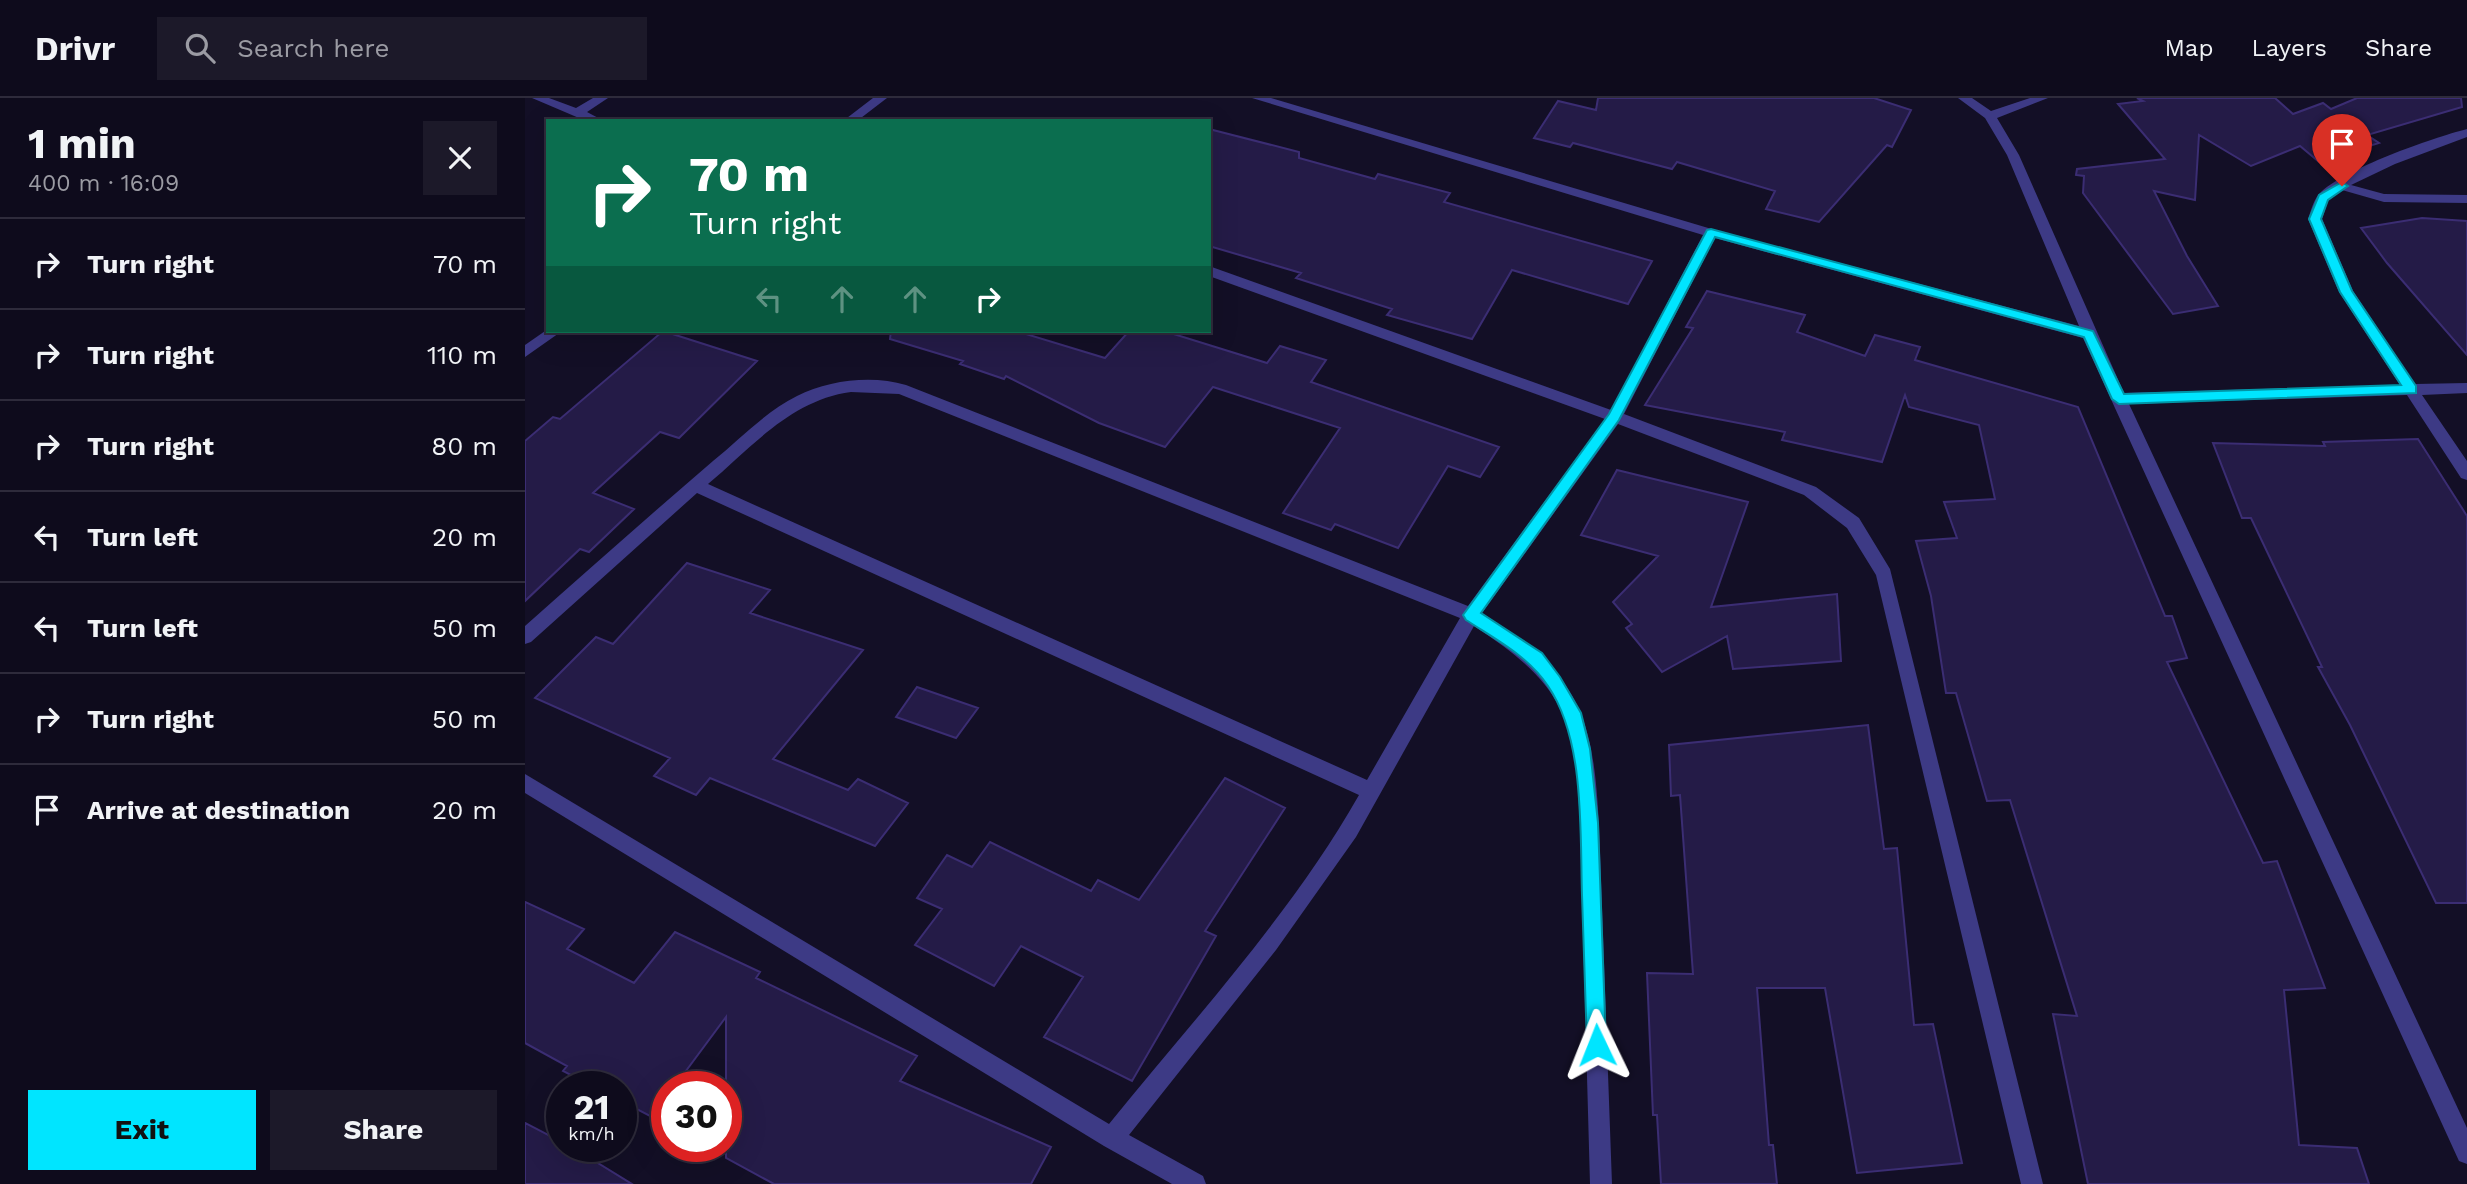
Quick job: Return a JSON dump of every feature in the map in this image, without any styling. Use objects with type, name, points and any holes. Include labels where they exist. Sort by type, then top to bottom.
[{"type":"street","points":[[538,98],[593,119]]},
{"type":"street","points":[[577,113],[602,98]]},
{"type":"street","points":[[852,119],[881,98]]},
{"type":"street","points":[[1258,98],[1711,233],[2089,334]]},
{"type":"street","points":[[1964,98],[1990,116],[2013,155],[2089,334],[2467,1153]]},
{"type":"street","points":[[1990,116],[2042,98]]},
{"type":"street","points":[[2467,133],[2445,139],[2342,186],[2323,198],[2315,219],[2346,292],[2467,474]]},
{"type":"street","points":[[2342,186],[2383,198],[2467,199]]},
{"type":"street","points":[[1112,1138],[1305,895],[1349,831],[1471,615],[1615,417],[1711,233]]},
{"type":"street","points":[[1211,272],[1615,417],[1809,491],[1853,523],[1884,574],[2032,1184]]},
{"type":"street","points":[[525,352],[552,333]]},
{"type":"street","points":[[525,637],[772,420],[802,400],[836,388],[871,385],[901,390],[1471,615],[1536,658],[1555,682],[1572,713],[1581,749],[1589,823],[1601,1184]]},
{"type":"street","points":[[2119,399],[2467,388]]},
{"type":"street","points":[[695,485],[1371,791]]},
{"type":"street","points":[[525,783],[1112,1138],[1195,1184]]},
{"type":"building","points":[[1598,98],[1874,98],[1911,110],[1892,147],[1887,145],[1819,222],[1766,209],[1775,191],[1677,162],[1672,169],[1573,143],[1570,147],[1534,138],[1558,101],[1596,110]]},
{"type":"building","points":[[2137,98],[2275,98],[2293,114],[2323,103],[2331,109],[2357,98],[2461,98],[2462,107],[2367,135],[2379,143],[2319,162],[2300,146],[2251,166],[2199,135],[2195,200],[2154,191],[2187,256],[2218,306],[2173,314],[2083,193],[2084,176],[2076,175],[2077,169],[2165,159],[2118,104],[2143,101]]},
{"type":"building","points":[[1211,130],[1299,152],[1299,158],[1375,179],[1378,174],[1450,193],[1444,202],[1652,261],[1628,304],[1512,270],[1472,339],[1387,315],[1392,309],[1296,278],[1301,273],[1211,247]]},
{"type":"building","points":[[2422,218],[2467,221],[2467,355],[2387,263],[2361,228]]},
{"type":"building","points":[[1707,291],[1805,315],[1797,332],[1865,356],[1875,335],[1920,347],[1915,360],[2078,407],[2165,616],[2172,616],[2187,658],[2167,662],[2263,863],[2277,861],[2325,988],[2284,990],[2299,1145],[2357,1148],[2369,1184],[2088,1184],[2053,1014],[2077,1016],[2010,800],[1987,801],[1956,693],[1946,693],[1931,596],[1916,541],[1957,538],[1944,502],[1995,499],[1979,425],[1909,407],[1905,395],[1882,462],[1782,440],[1785,432],[1645,405],[1693,328],[1686,327]]},
{"type":"building","points":[[661,333],[669,333],[757,361],[679,438],[660,432],[593,493],[634,509],[589,552],[580,549],[525,601],[525,441],[553,417],[560,419]]},
{"type":"building","points":[[891,333],[1023,333],[1105,358],[1127,333],[1170,333],[1267,363],[1280,346],[1326,360],[1311,382],[1499,447],[1480,477],[1448,466],[1398,548],[1335,524],[1331,530],[1283,513],[1340,428],[1213,387],[1165,447],[1099,423],[1006,376],[1004,379],[960,364],[963,361],[890,339]]},
{"type":"building","points":[[2418,439],[2467,516],[2467,903],[2436,903],[2350,725],[2318,667],[2322,667],[2251,518],[2242,518],[2213,443],[2325,446],[2323,442]]},
{"type":"building","points":[[1617,470],[1748,502],[1711,607],[1837,594],[1841,661],[1733,669],[1727,636],[1662,672],[1626,628],[1632,624],[1613,602],[1658,556],[1581,535]]},
{"type":"building","points":[[687,563],[770,590],[750,613],[863,650],[773,759],[848,790],[858,779],[908,803],[875,846],[710,778],[696,795],[654,776],[670,758],[535,698],[596,637],[613,644]]},
{"type":"building","points":[[917,687],[978,708],[956,738],[896,717]]},
{"type":"building","points":[[1868,725],[1884,849],[1897,848],[1914,1025],[1933,1024],[1962,1163],[1857,1173],[1825,988],[1757,988],[1769,1145],[1773,1145],[1777,1184],[1661,1184],[1657,1115],[1653,1115],[1647,973],[1693,974],[1680,795],[1671,796],[1669,745]]},
{"type":"building","points":[[1225,778],[1285,808],[1205,931],[1216,936],[1132,1081],[1044,1037],[1083,977],[1021,946],[994,986],[915,945],[942,909],[917,898],[947,855],[972,867],[990,842],[1091,891],[1098,880],[1139,900]]},
{"type":"building","points":[[525,902],[584,929],[567,949],[634,983],[675,932],[760,972],[756,978],[917,1056],[900,1081],[1051,1147],[1031,1184],[774,1184],[733,1162],[742,1162],[742,1071],[726,1071],[726,1017],[686,1071],[651,1071],[651,1116],[637,1109],[637,1071],[563,1071],[567,1066],[525,1043]]},
{"type":"building","points":[[525,1123],[546,1134],[546,1162],[596,1162],[632,1184],[525,1184]]},
{"type":"route","points":[[1597,1045],[1589,823],[1581,749],[1572,713],[1555,682],[1536,658],[1471,615],[1615,417],[1711,233],[2089,334],[2119,399],[2411,390],[2346,292],[2315,219],[2323,198],[2342,186]]}]
